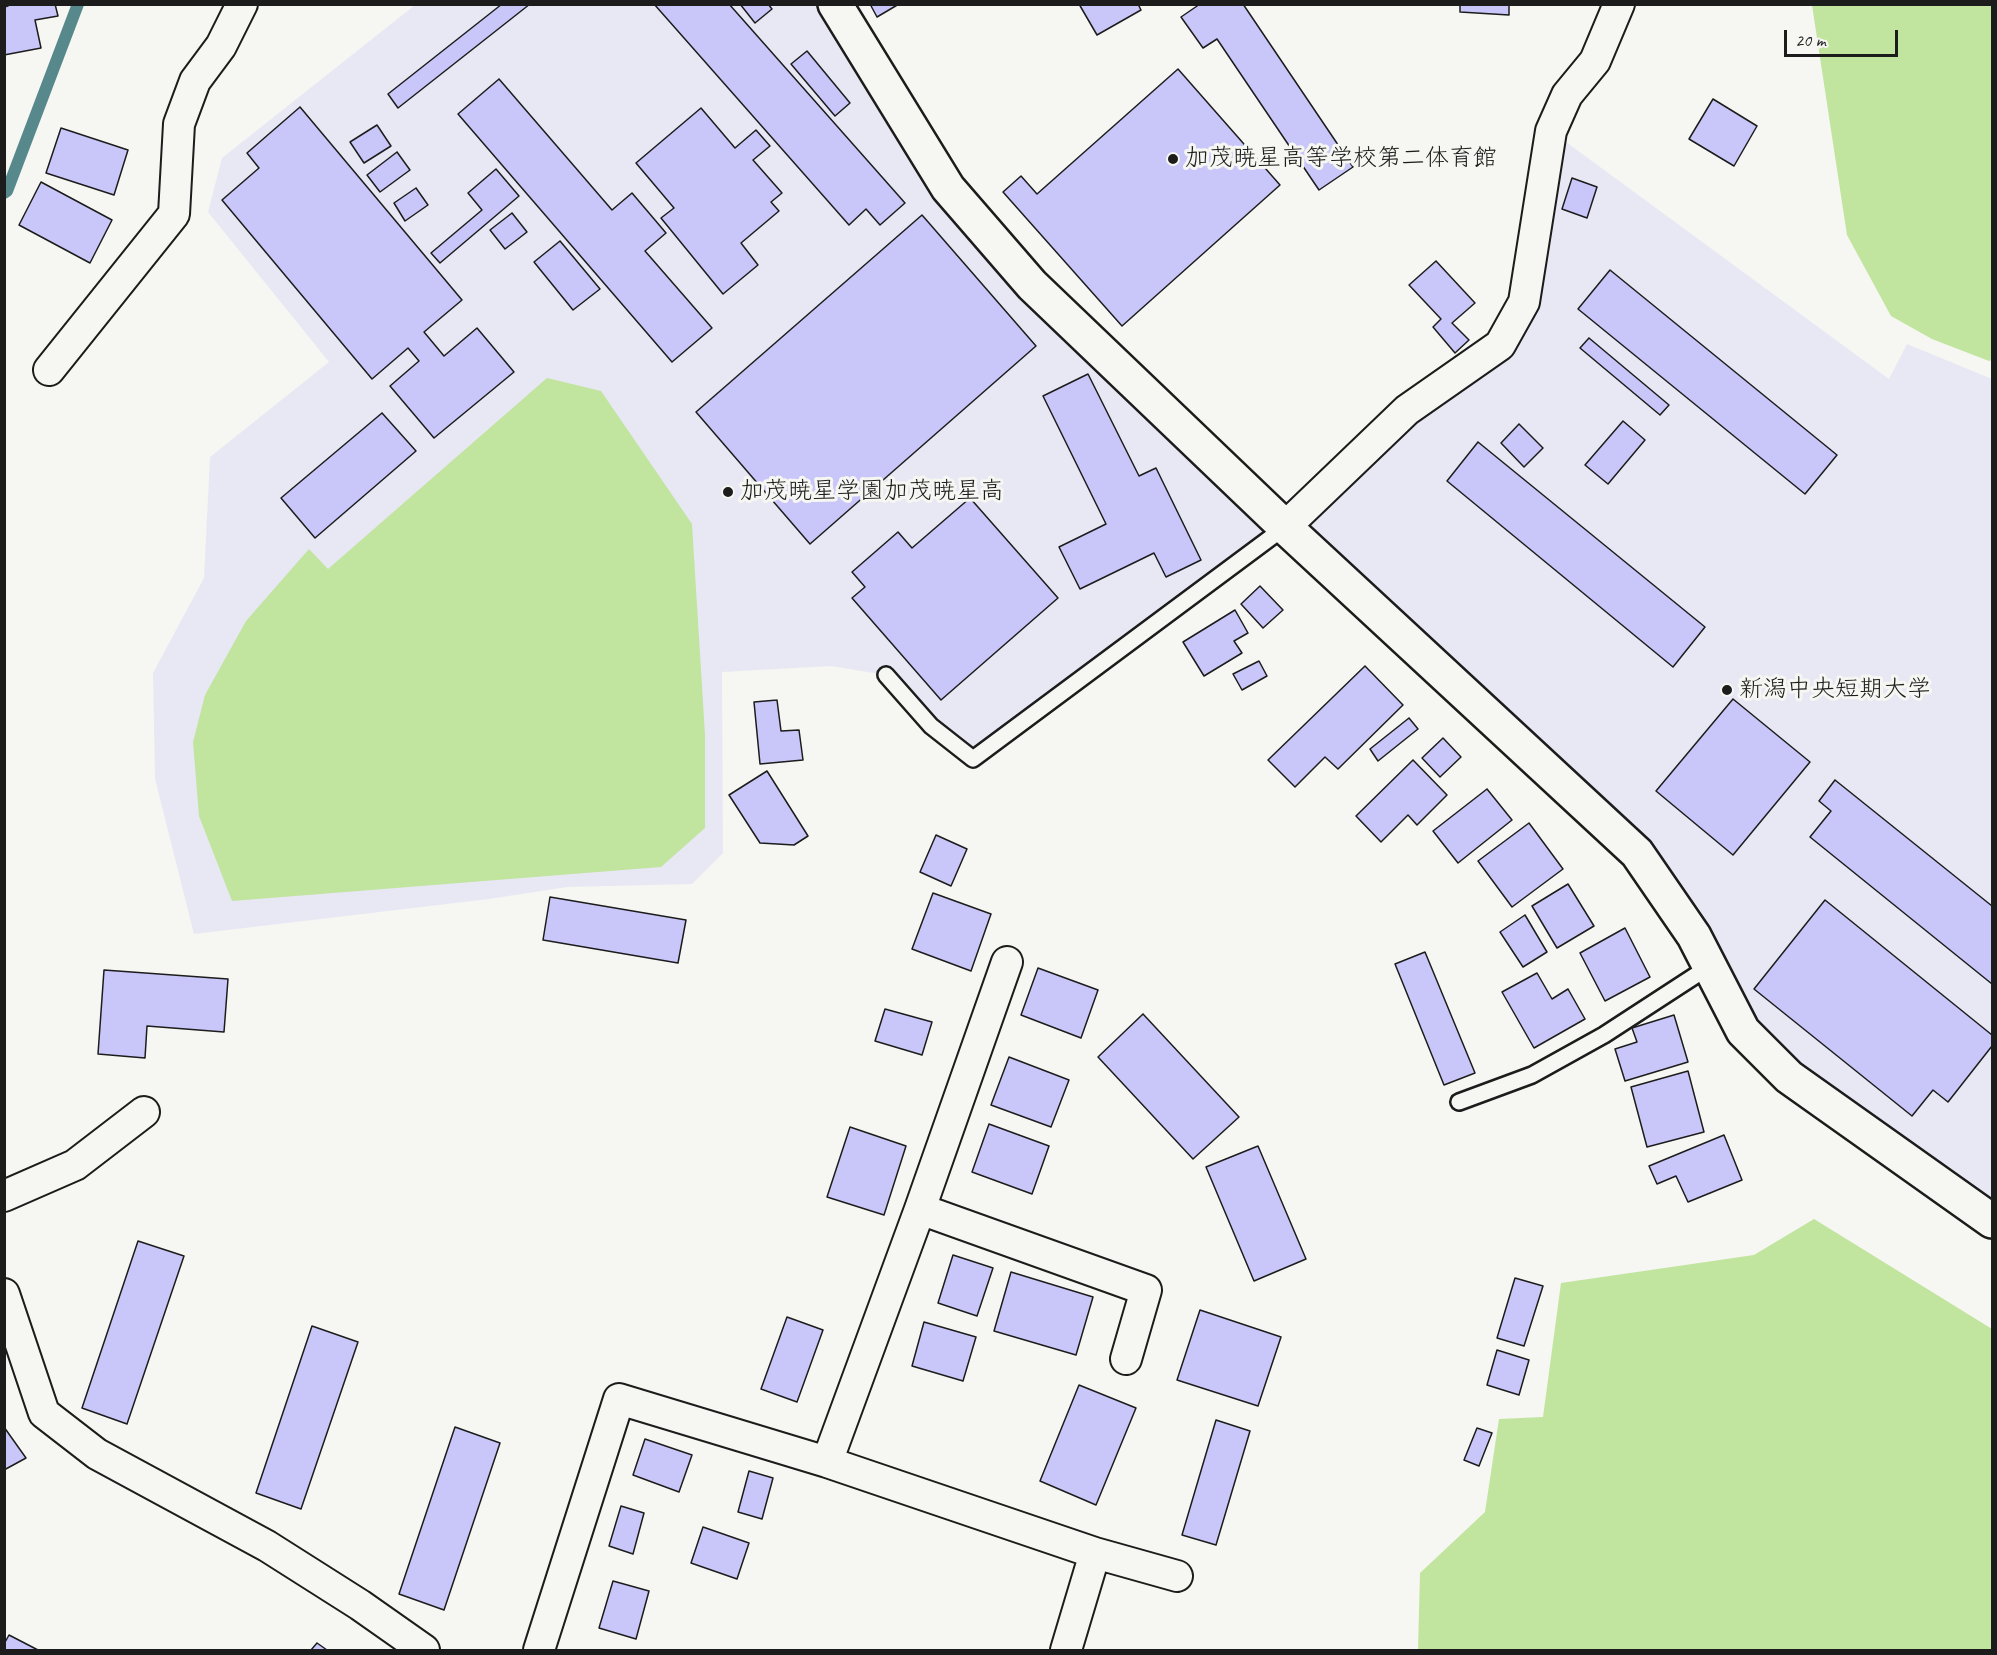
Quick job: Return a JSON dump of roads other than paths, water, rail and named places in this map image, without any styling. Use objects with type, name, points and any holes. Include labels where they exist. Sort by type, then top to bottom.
[{"type":"street","points":[[49,370],[174,214],[179,124],[195,81],[221,46],[242,4]]},
{"type":"street","points":[[835,4],[942,178],[1032,285],[1285,527],[1637,852],[1694,936],[1743,1031],[1789,1077],[1992,1221]]},
{"type":"street","points":[[1285,527],[1407,410],[1500,345],[1524,302],[1551,131],[1567,95],[1595,61],[1619,4]]},
{"type":"street","points":[[827,1462],[920,1209],[1007,962]]},
{"type":"street","points":[[4,1196],[75,1165],[144,1112]]},
{"type":"street","points":[[920,1209],[1146,1290],[1126,1359]]},
{"type":"street","points":[[4,1294],[44,1413],[97,1454],[267,1546],[360,1605],[424,1650]]},
{"type":"street","points":[[539,1650],[619,1399],[827,1462],[1095,1552],[1177,1576]]},
{"type":"street","points":[[1066,1650],[1095,1552]]},
{"type":"lane","points":[[886,675],[931,726],[973,759],[1285,527]]},
{"type":"lane","points":[[1459,1102],[1532,1075],[1604,1035],[1710,966]]},
{"type":"waterway","points":[[4,193],[7,191],[78,4]]},
{"type":"place","name":"加茂暁星高等学校第二体育館","points":[[1173,159]]},
{"type":"place","name":"加茂暁星学園加茂暁星高","points":[[728,492]]},
{"type":"place","name":"新潟中央短期大学","points":[[1727,690]]}]
